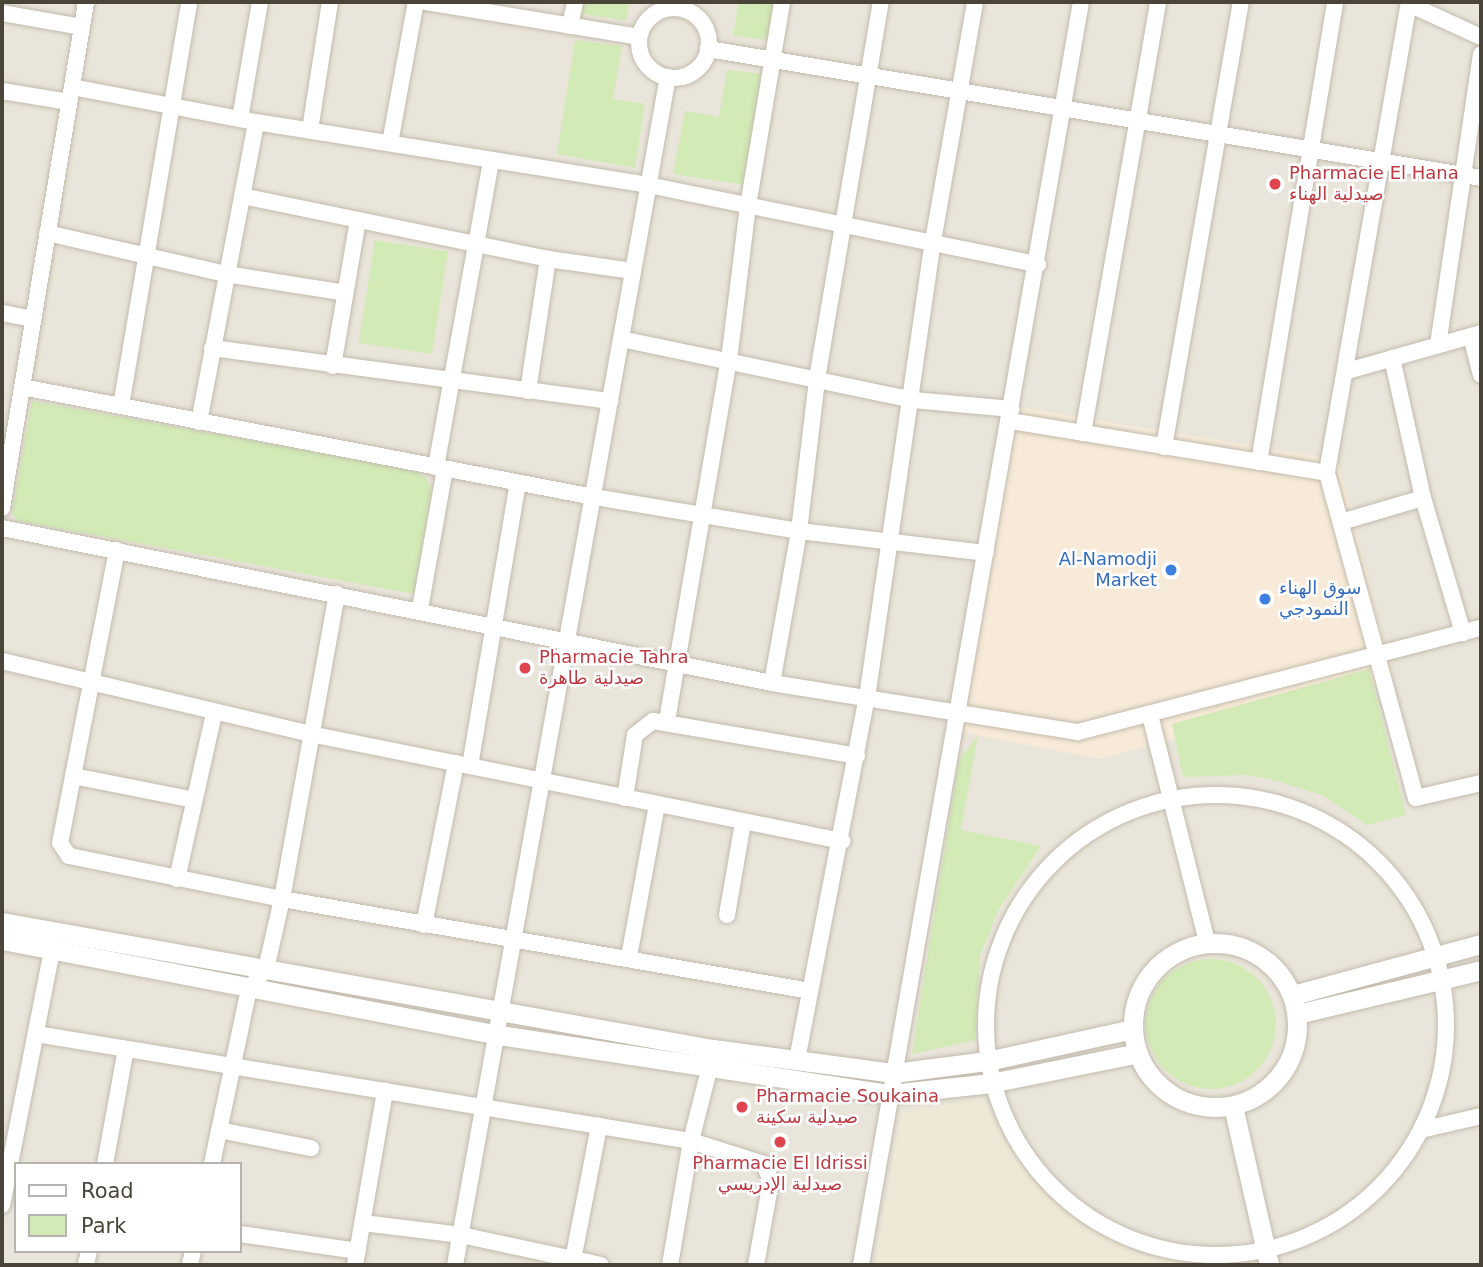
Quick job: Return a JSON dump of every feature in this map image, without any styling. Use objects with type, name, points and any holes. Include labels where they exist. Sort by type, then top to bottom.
[{"type":"street","points":[[2,508],[86,2]]},
{"type":"street","points":[[121,407],[144,257],[173,106],[189,2]]},
{"type":"street","points":[[200,422],[242,196],[260,2]]},
{"type":"street","points":[[310,130],[330,2]]},
{"type":"street","points":[[390,143],[416,2]]},
{"type":"street","points":[[426,2],[639,37]]},
{"type":"street","points":[[570,26],[575,2]]},
{"type":"street","points":[[667,721],[729,360],[748,206],[782,2]]},
{"type":"street","points":[[772,683],[799,531],[817,379],[881,2]]},
{"type":"street","points":[[797,1060],[842,841],[867,698],[913,400],[933,241],[975,2]]},
{"type":"street","points":[[861,1265],[1065,109],[1081,2]]},
{"type":"street","points":[[1083,433],[1158,2]]},
{"type":"street","points":[[1164,447],[1216,134],[1241,2]]},
{"type":"street","points":[[1259,462],[1335,2]]},
{"type":"street","points":[[1481,37],[1409,3],[1385,162],[1327,473],[1416,798],[1481,783]]},
{"type":"street","points":[[678,5],[698,17],[708,37],[708,49],[704,59],[689,74],[668,77],[649,67],[639,37],[657,12],[678,5]]},
{"type":"street","points":[[2,13],[82,27]]},
{"type":"street","points":[[708,49],[1481,178]]},
{"type":"street","points":[[1438,345],[1481,54]]},
{"type":"street","points":[[455,1265],[499,1035],[513,940],[668,77]]},
{"type":"street","points":[[2,91],[70,94],[173,106],[648,185],[843,222],[1038,264]]},
{"type":"street","points":[[420,609],[451,381],[491,160]]},
{"type":"street","points":[[242,196],[474,245],[633,271]]},
{"type":"street","points":[[333,366],[358,220]]},
{"type":"street","points":[[47,233],[226,274],[346,293]]},
{"type":"street","points":[[528,391],[548,259]]},
{"type":"street","points":[[2,313],[33,319]]},
{"type":"street","points":[[1347,371],[1476,335],[1481,375]]},
{"type":"street","points":[[621,339],[913,400],[1011,415],[1083,433],[1327,473]]},
{"type":"street","points":[[212,348],[610,401]]},
{"type":"street","points":[[1392,358],[1423,498],[1463,633]]},
{"type":"street","points":[[22,387],[594,498],[701,512],[799,531],[986,554]]},
{"type":"street","points":[[2,401],[19,404]]},
{"type":"street","points":[[424,925],[497,625],[518,483]]},
{"type":"street","points":[[1341,522],[1423,498]]},
{"type":"street","points":[[2,528],[420,609],[772,683],[1078,732],[1481,628]]},
{"type":"street","points":[[117,550],[60,843],[64,853],[177,879],[282,899],[513,940],[629,957],[810,991]]},
{"type":"street","points":[[212,1162],[249,989],[266,969],[282,899],[337,594]]},
{"type":"street","points":[[2,661],[91,686],[310,734],[842,841]]},
{"type":"street","points":[[177,879],[214,713]]},
{"type":"street","points":[[1150,715],[1207,942]]},
{"type":"street","points":[[625,798],[635,735],[645,724],[667,721],[857,757]]},
{"type":"street","points":[[73,776],[194,800]]},
{"type":"street","points":[[1214,793],[1259,797],[1302,809],[1342,830],[1383,864],[1415,906],[1436,955],[1442,979],[1446,1030],[1439,1082],[1421,1130],[1371,1194],[1329,1227],[1267,1258],[1207,1257],[1160,1249],[1095,1223],[1049,1186],[1020,1148],[991,1083],[987,1061],[987,991],[1008,923],[1048,865],[1104,822],[1170,797],[1214,793]]},
{"type":"street","points":[[629,957],[657,805]]},
{"type":"street","points":[[727,915],[743,822]]},
{"type":"street","points":[[2,922],[503,1012],[890,1094],[991,1083],[1138,1054]]},
{"type":"street","points":[[2,940],[499,1035],[711,1058],[797,1060],[894,1073],[987,1061],[1133,1029]]},
{"type":"street","points":[[1207,942],[1242,946],[1273,965],[1293,995],[1297,1014],[1296,1045],[1283,1072],[1261,1094],[1233,1106],[1204,1107],[1176,1098],[1153,1079],[1138,1054],[1133,1029],[1137,998],[1153,971],[1177,951],[1207,942]]},
{"type":"street","points":[[1293,995],[1481,944]]},
{"type":"street","points":[[2,1205],[52,951]]},
{"type":"street","points":[[1297,1014],[1481,970]]},
{"type":"street","points":[[36,1034],[691,1141],[764,1164],[771,1181],[756,1265]]},
{"type":"street","points":[[105,1162],[126,1049]]},
{"type":"street","points":[[670,1265],[691,1141],[711,1058]]},
{"type":"street","points":[[242,1234],[357,1258],[385,1091]]},
{"type":"street","points":[[1233,1106],[1267,1258]]},
{"type":"street","points":[[1421,1130],[1481,1116]]},
{"type":"street","points":[[572,1262],[599,1126]]},
{"type":"street","points":[[219,1130],[310,1148]]},
{"type":"street","points":[[363,1223],[461,1235],[572,1262],[601,1265]]},
{"type":"shaded area","points":[[2,2],[1481,2],[1481,1265],[2,1265]]},
{"type":"shaded area","name":"Al-Namodji Market","points":[[1005,405],[1338,460],[1394,679],[1100,759],[946,729]]},
{"type":"shaded area","points":[[984,1098],[997,1128],[1028,1175],[1084,1226],[1141,1254],[1203,1265],[875,1265],[901,1113]]},
{"type":"green space","points":[[582,2],[629,2],[626,21],[580,13]]},
{"type":"green space","points":[[739,2],[776,2],[769,40],[733,36]]},
{"type":"green space","points":[[575,40],[622,46],[613,99],[645,104],[635,168],[557,154]]},
{"type":"green space","points":[[727,70],[764,74],[745,185],[673,174],[685,111],[719,117]]},
{"type":"green space","points":[[375,240],[448,252],[432,354],[359,343]]},
{"type":"green space","points":[[32,401],[415,470],[427,479],[432,490],[414,594],[18,521],[12,514]]},
{"type":"green space","points":[[1369,669],[1406,815],[1367,825],[1322,795],[1273,780],[1247,775],[1183,777],[1172,724]]},
{"type":"green space","points":[[978,735],[961,830],[1041,846],[999,909],[980,956],[975,1040],[912,1054],[959,760]]},
{"type":"green space","points":[[1211,959],[1236,964],[1257,978],[1271,999],[1276,1024],[1271,1049],[1257,1070],[1236,1084],[1211,1089],[1186,1084],[1165,1070],[1151,1049],[1146,1024],[1151,999],[1165,978],[1186,964]]},
{"type":"place","name":"Pharmacie El Hana صيدلية الهناء","points":[[1275,184]]},
{"type":"place","name":"Al-Namodji Market","points":[[1171,570]]},
{"type":"place","name":"سوق الهناء النمودجي","points":[[1265,599]]},
{"type":"place","name":"Pharmacie Tahra صيدلية طاهرة","points":[[525,668]]},
{"type":"place","name":"Pharmacie Soukaina صيدلية سكينة","points":[[742,1107]]},
{"type":"place","name":"Pharmacie El Idrissi صيدلية الإدريسي","points":[[780,1142]]}]
